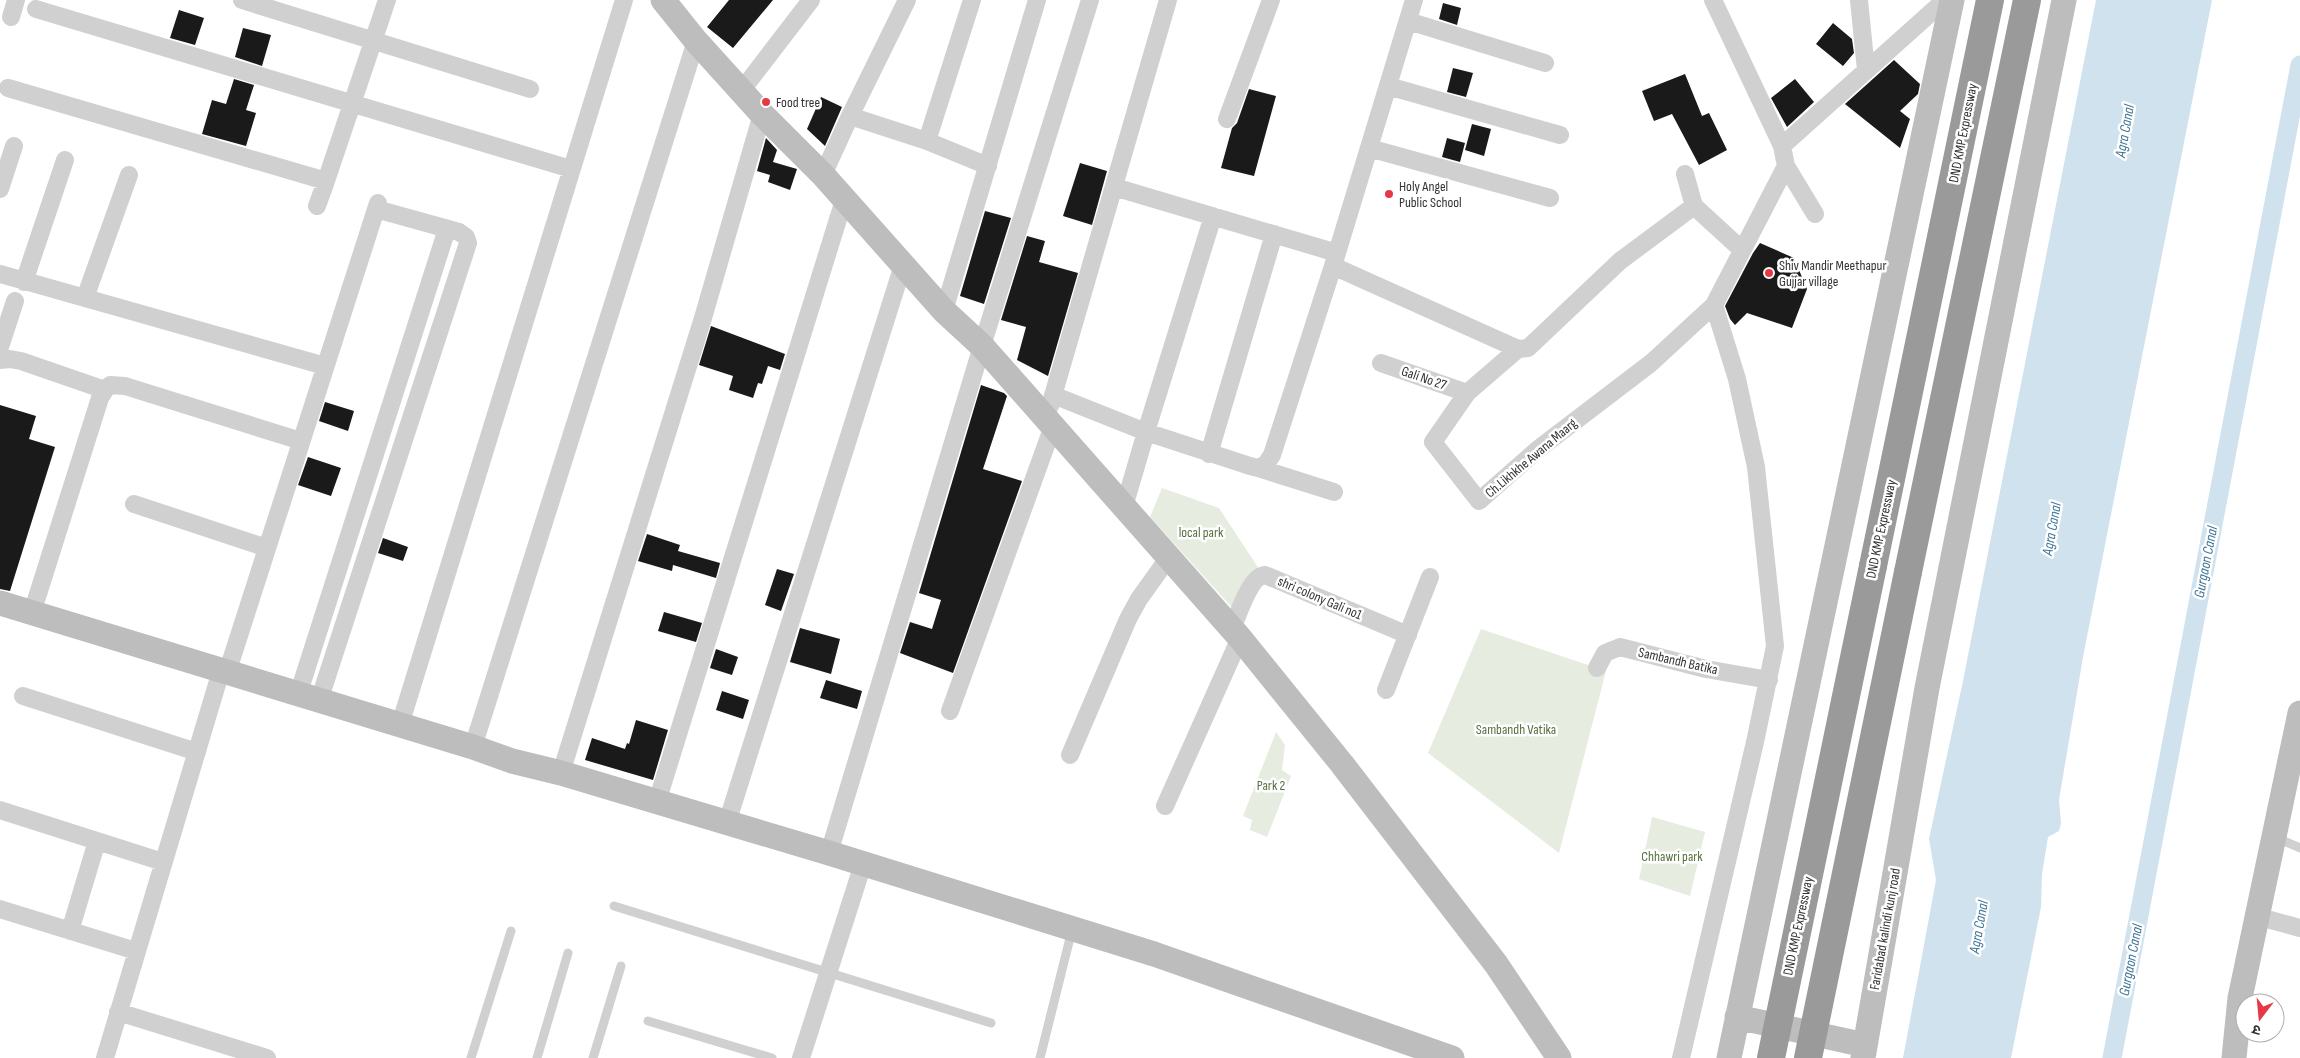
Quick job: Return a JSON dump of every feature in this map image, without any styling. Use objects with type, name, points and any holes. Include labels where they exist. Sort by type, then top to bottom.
[{"type":"highway","name":"DND KMP Expressway","points":[[1771,1058],[1909,400],[1990,0]]},
{"type":"highway","points":[[1808,1058],[2026,0]]},
{"type":"street","points":[[12,17],[16,0]]},
{"type":"street","points":[[242,0],[530,89]]},
{"type":"street","points":[[317,206],[375,41],[387,0]]},
{"type":"street","points":[[400,725],[624,0]]},
{"type":"street","points":[[663,0],[696,41],[762,114],[823,175],[944,310],[1051,413],[1124,507],[1236,633],[1445,896],[1502,972],[1559,1058]]},
{"type":"street","points":[[742,90],[811,0]]},
{"type":"street","points":[[823,175],[907,0]]},
{"type":"street","points":[[927,141],[972,0]]},
{"type":"street","points":[[944,310],[1037,0]]},
{"type":"street","points":[[828,853],[982,346],[1090,0]]},
{"type":"street","points":[[950,711],[1051,413],[1168,0]]},
{"type":"street","points":[[1228,119],[1270,0]]},
{"type":"street","points":[[1258,468],[1266,464],[1272,455],[1335,260],[1414,0]]},
{"type":"street","points":[[1713,0],[1782,146],[1786,166],[1816,214]]},
{"type":"street","points":[[1858,0],[1866,70]]},
{"type":"street","points":[[1782,146],[1945,0]]},
{"type":"street","points":[[1728,1058],[1952,0]]},
{"type":"street","name":"Faridabad kalindi kunj road","points":[[1864,1052],[1927,688],[2064,0]]},
{"type":"street","points":[[36,9],[571,169]]},
{"type":"street","points":[[1408,21],[1545,63]]},
{"type":"street","points":[[473,747],[696,41]]},
{"type":"street","points":[[1388,86],[1560,135]]},
{"type":"street","points":[[8,88],[326,181]]},
{"type":"street","points":[[561,774],[703,318],[762,114]]},
{"type":"street","points":[[850,116],[927,141],[988,166]]},
{"type":"street","points":[[0,189],[14,146]]},
{"type":"street","points":[[1369,148],[1550,198]]},
{"type":"street","points":[[24,282],[65,160]]},
{"type":"street","points":[[1681,1058],[1769,680],[1775,646],[1756,468],[1737,379],[1714,304],[1786,166]]},
{"type":"street","points":[[85,298],[129,174]]},
{"type":"street","points":[[1685,174],[1694,206],[1742,250]]},
{"type":"street","points":[[1114,187],[1274,234],[1335,260],[1518,349]]},
{"type":"street","points":[[657,802],[844,200]]},
{"type":"street","points":[[104,1058],[197,752],[267,548],[377,206],[447,229],[466,237],[468,243],[309,698]]},
{"type":"street","name":"Ch.Likhkhe Awana Maarg","points":[[1694,206],[1620,261],[1537,342],[1528,348],[1518,349],[1467,393],[1433,442],[1479,501],[1537,450],[1651,363],[1714,304]]},
{"type":"street","points":[[1124,507],[1213,216]]},
{"type":"street","points":[[309,698],[447,229]]},
{"type":"street","points":[[1209,454],[1274,234]]},
{"type":"street","points":[[727,823],[903,264]]},
{"type":"street","points":[[0,274],[325,366]]},
{"type":"street","points":[[0,346],[15,301]]},
{"type":"street","points":[[0,360],[21,361],[105,390]]},
{"type":"street","name":"Gali No 27","points":[[1381,363],[1467,393]]},
{"type":"street","points":[[32,612],[105,390],[110,386],[125,386],[301,441]]},
{"type":"street","points":[[1051,413],[1146,432],[1209,454],[1334,492]]},
{"type":"street","points":[[134,504],[267,548]]},
{"type":"street","points":[[1070,755],[1128,619],[1139,599],[1169,557]]},
{"type":"street","name":"shri colony Gali no1","points":[[1236,633],[1252,583],[1260,575],[1265,575],[1408,635]]},
{"type":"street","points":[[1386,690],[1430,577]]},
{"type":"street","points":[[0,603],[473,747],[512,761],[657,802],[1073,928],[1154,954],[1452,1058]]},
{"type":"street","points":[[1165,806],[1236,633]]},
{"type":"street","name":"Sambandh Batika","points":[[1597,668],[1604,653],[1620,647],[1706,669],[1769,680]]},
{"type":"street","points":[[23,696],[197,752]]},
{"type":"street","points":[[2234,1058],[2240,998],[2300,713]]},
{"type":"street","points":[[0,810],[163,862]]},
{"type":"street","points":[[70,930],[97,841]]},
{"type":"street","points":[[800,1058],[863,864]]},
{"type":"street","points":[[0,909],[136,951]]},
{"type":"street","points":[[2256,916],[2300,928]]},
{"type":"street","points":[[118,1012],[267,1058]]},
{"type":"street","points":[[1737,1017],[1864,1052]]},
{"type":"lane","points":[[2275,837],[2300,848]]},
{"type":"lane","points":[[614,906],[991,1023]]},
{"type":"lane","points":[[1040,1058],[1073,928]]},
{"type":"lane","points":[[471,1058],[511,931]]},
{"type":"lane","points":[[537,1058],[568,953]]},
{"type":"lane","points":[[593,1058],[621,966]]},
{"type":"lane","points":[[648,1021],[772,1058]]},
{"type":"green space","name":"local park","points":[[1162,488],[1219,508],[1259,569],[1237,613],[1150,517]]},
{"type":"green space","name":"Sambandh Vatika","points":[[1481,629],[1606,671],[1559,853],[1428,753]]},
{"type":"green space","name":"Park 2","points":[[1276,732],[1285,745],[1282,770],[1291,776],[1267,837],[1250,830],[1252,820],[1243,816]]},
{"type":"green space","name":"Chhawri park","points":[[1652,817],[1705,832],[1690,896],[1639,879]]},
{"type":"water","name":"Agra Canal","points":[[2096,0],[2212,0],[2083,657],[2059,800],[2061,823],[2059,831],[2048,837],[2042,874],[2041,907],[2011,1058],[1903,1058],[1936,880],[1929,839],[1963,681]]},
{"type":"building","points":[[729,0],[773,0],[733,48],[707,27]]},
{"type":"building","points":[[1443,3],[1461,8],[1457,25],[1439,19]]},
{"type":"building","points":[[179,10],[204,18],[195,45],[170,38]]},
{"type":"building","points":[[1833,23],[1852,39],[1854,53],[1843,66],[1816,44]]},
{"type":"building","points":[[243,28],[271,35],[262,66],[235,57]]},
{"type":"building","points":[[1894,60],[1920,84],[1918,94],[1900,111],[1910,119],[1900,148],[1845,104]]},
{"type":"building","points":[[1453,68],[1473,73],[1466,97],[1447,92]]},
{"type":"building","points":[[1685,74],[1702,116],[1709,113],[1727,150],[1699,165],[1672,114],[1654,121],[1642,91]]},
{"type":"building","points":[[234,79],[254,85],[246,110],[256,113],[246,146],[202,134],[212,100],[226,104]]},
{"type":"building","points":[[1795,79],[1814,102],[1787,127],[1771,98]]},
{"type":"building","points":[[1249,89],[1276,96],[1254,176],[1221,168],[1232,128],[1237,123]]},
{"type":"building","points":[[821,97],[842,107],[825,146],[807,129]]},
{"type":"building","points":[[1472,124],[1491,129],[1484,156],[1465,150]]},
{"type":"building","points":[[766,138],[777,150],[773,162],[797,169],[790,190],[768,182],[770,175],[757,171]]},
{"type":"building","points":[[1447,138],[1465,143],[1460,162],[1442,157]]},
{"type":"building","points":[[1080,163],[1107,171],[1092,225],[1063,216]]},
{"type":"building","points":[[985,211],[1011,218],[984,304],[960,296]]},
{"type":"building","points":[[1027,236],[1045,241],[1039,262],[1078,273],[1048,376],[1017,360],[1026,327],[1001,320]]},
{"type":"building","name":"Shiv Mandir Meethapur Gujjar village","points":[[1760,243],[1794,258],[1807,289],[1792,328],[1747,313],[1735,325],[1730,319],[1725,306]]},
{"type":"building","points":[[711,326],[785,354],[780,370],[768,366],[762,384],[758,383],[753,398],[729,390],[733,376],[699,365]]},
{"type":"building","points":[[981,385],[1004,393],[1007,396],[983,469],[1022,481],[953,673],[900,653],[910,622],[932,629],[941,600],[919,593]]},
{"type":"building","points":[[325,402],[354,411],[348,431],[319,421]]},
{"type":"building","points":[[0,405],[36,416],[29,439],[55,447],[10,591],[0,589]]},
{"type":"building","points":[[308,457],[341,468],[331,496],[298,485]]},
{"type":"building","points":[[647,534],[680,545],[678,551],[720,563],[716,578],[673,565],[672,571],[638,561]]},
{"type":"building","points":[[383,538],[408,547],[403,561],[378,553]]},
{"type":"building","points":[[777,569],[794,574],[781,611],[765,605]]},
{"type":"building","points":[[664,612],[702,623],[696,642],[658,631]]},
{"type":"building","points":[[800,628],[840,639],[831,674],[790,662]]},
{"type":"building","points":[[716,649],[738,657],[732,675],[710,668]]},
{"type":"building","points":[[826,680],[862,691],[857,709],[820,698]]},
{"type":"building","points":[[722,691],[749,700],[743,719],[716,710]]},
{"type":"building","points":[[636,720],[668,730],[653,780],[585,760],[592,738],[625,749],[627,743],[629,744]]},
{"type":"waterway","name":"Gurgaon Canal","points":[[2112,1058],[2300,65]]},
{"type":"place","name":"Food tree","points":[[766,102]]},
{"type":"place","name":"Holy Angel Public School","points":[[1389,194]]},
{"type":"place","name":"Shiv Mandir Meethapur Gujjar village","points":[[1769,273]]}]
